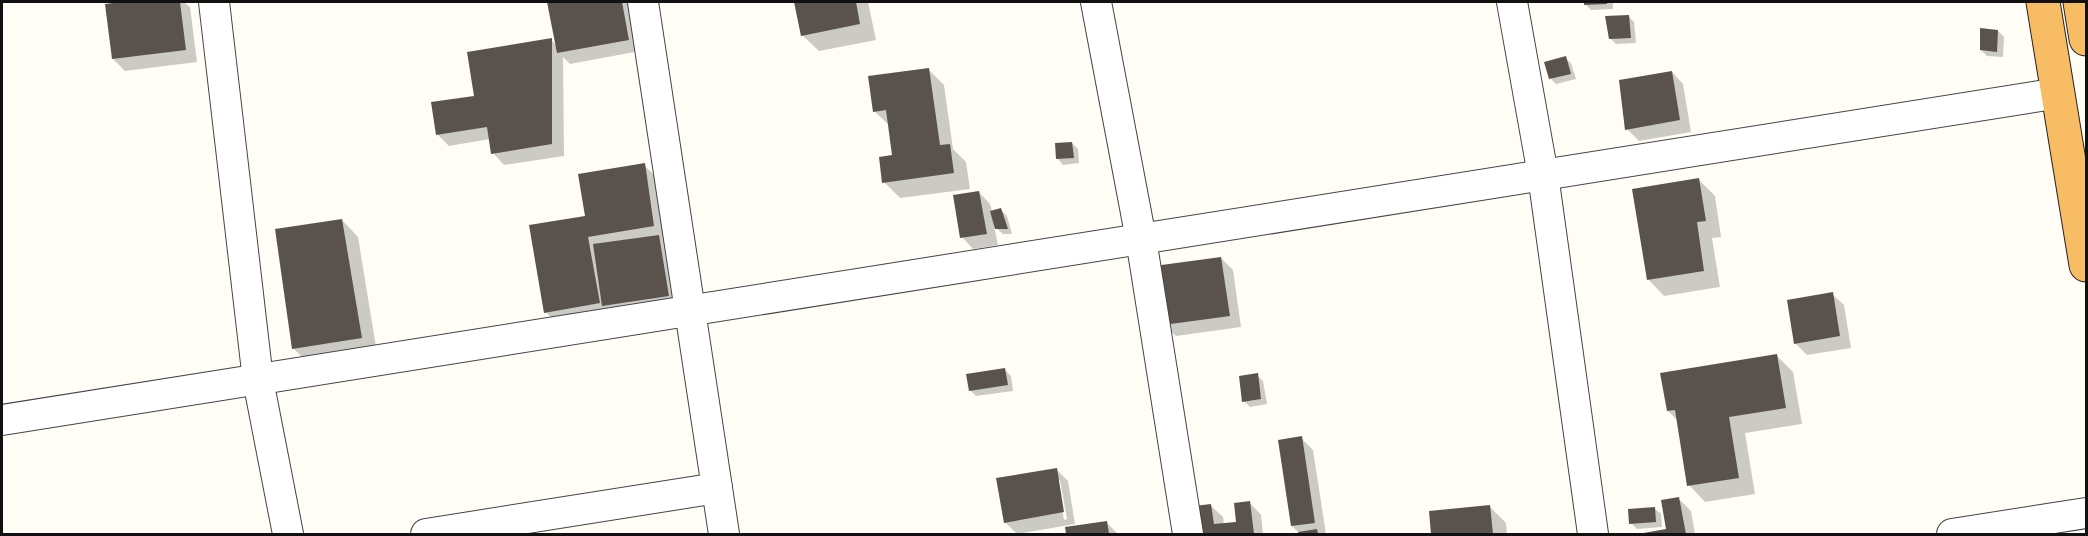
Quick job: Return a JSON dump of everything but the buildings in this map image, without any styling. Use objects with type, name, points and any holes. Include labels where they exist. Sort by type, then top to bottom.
[{"type":"highway","points":[[2043,2],[2086,265]]},
{"type":"highway","points":[[2080,2],[2086,39]]},
{"type":"street","points":[[214,2],[258,380],[288,534]]},
{"type":"street","points":[[643,2],[724,534]]},
{"type":"street","points":[[1096,2],[1141,239],[1188,534]]},
{"type":"street","points":[[1512,2],[1543,175],[1593,534]]},
{"type":"street","points":[[2,420],[2059,93]]},
{"type":"street","points":[[426,534],[717,488]]},
{"type":"street","points":[[1952,534],[2086,513]]}]
